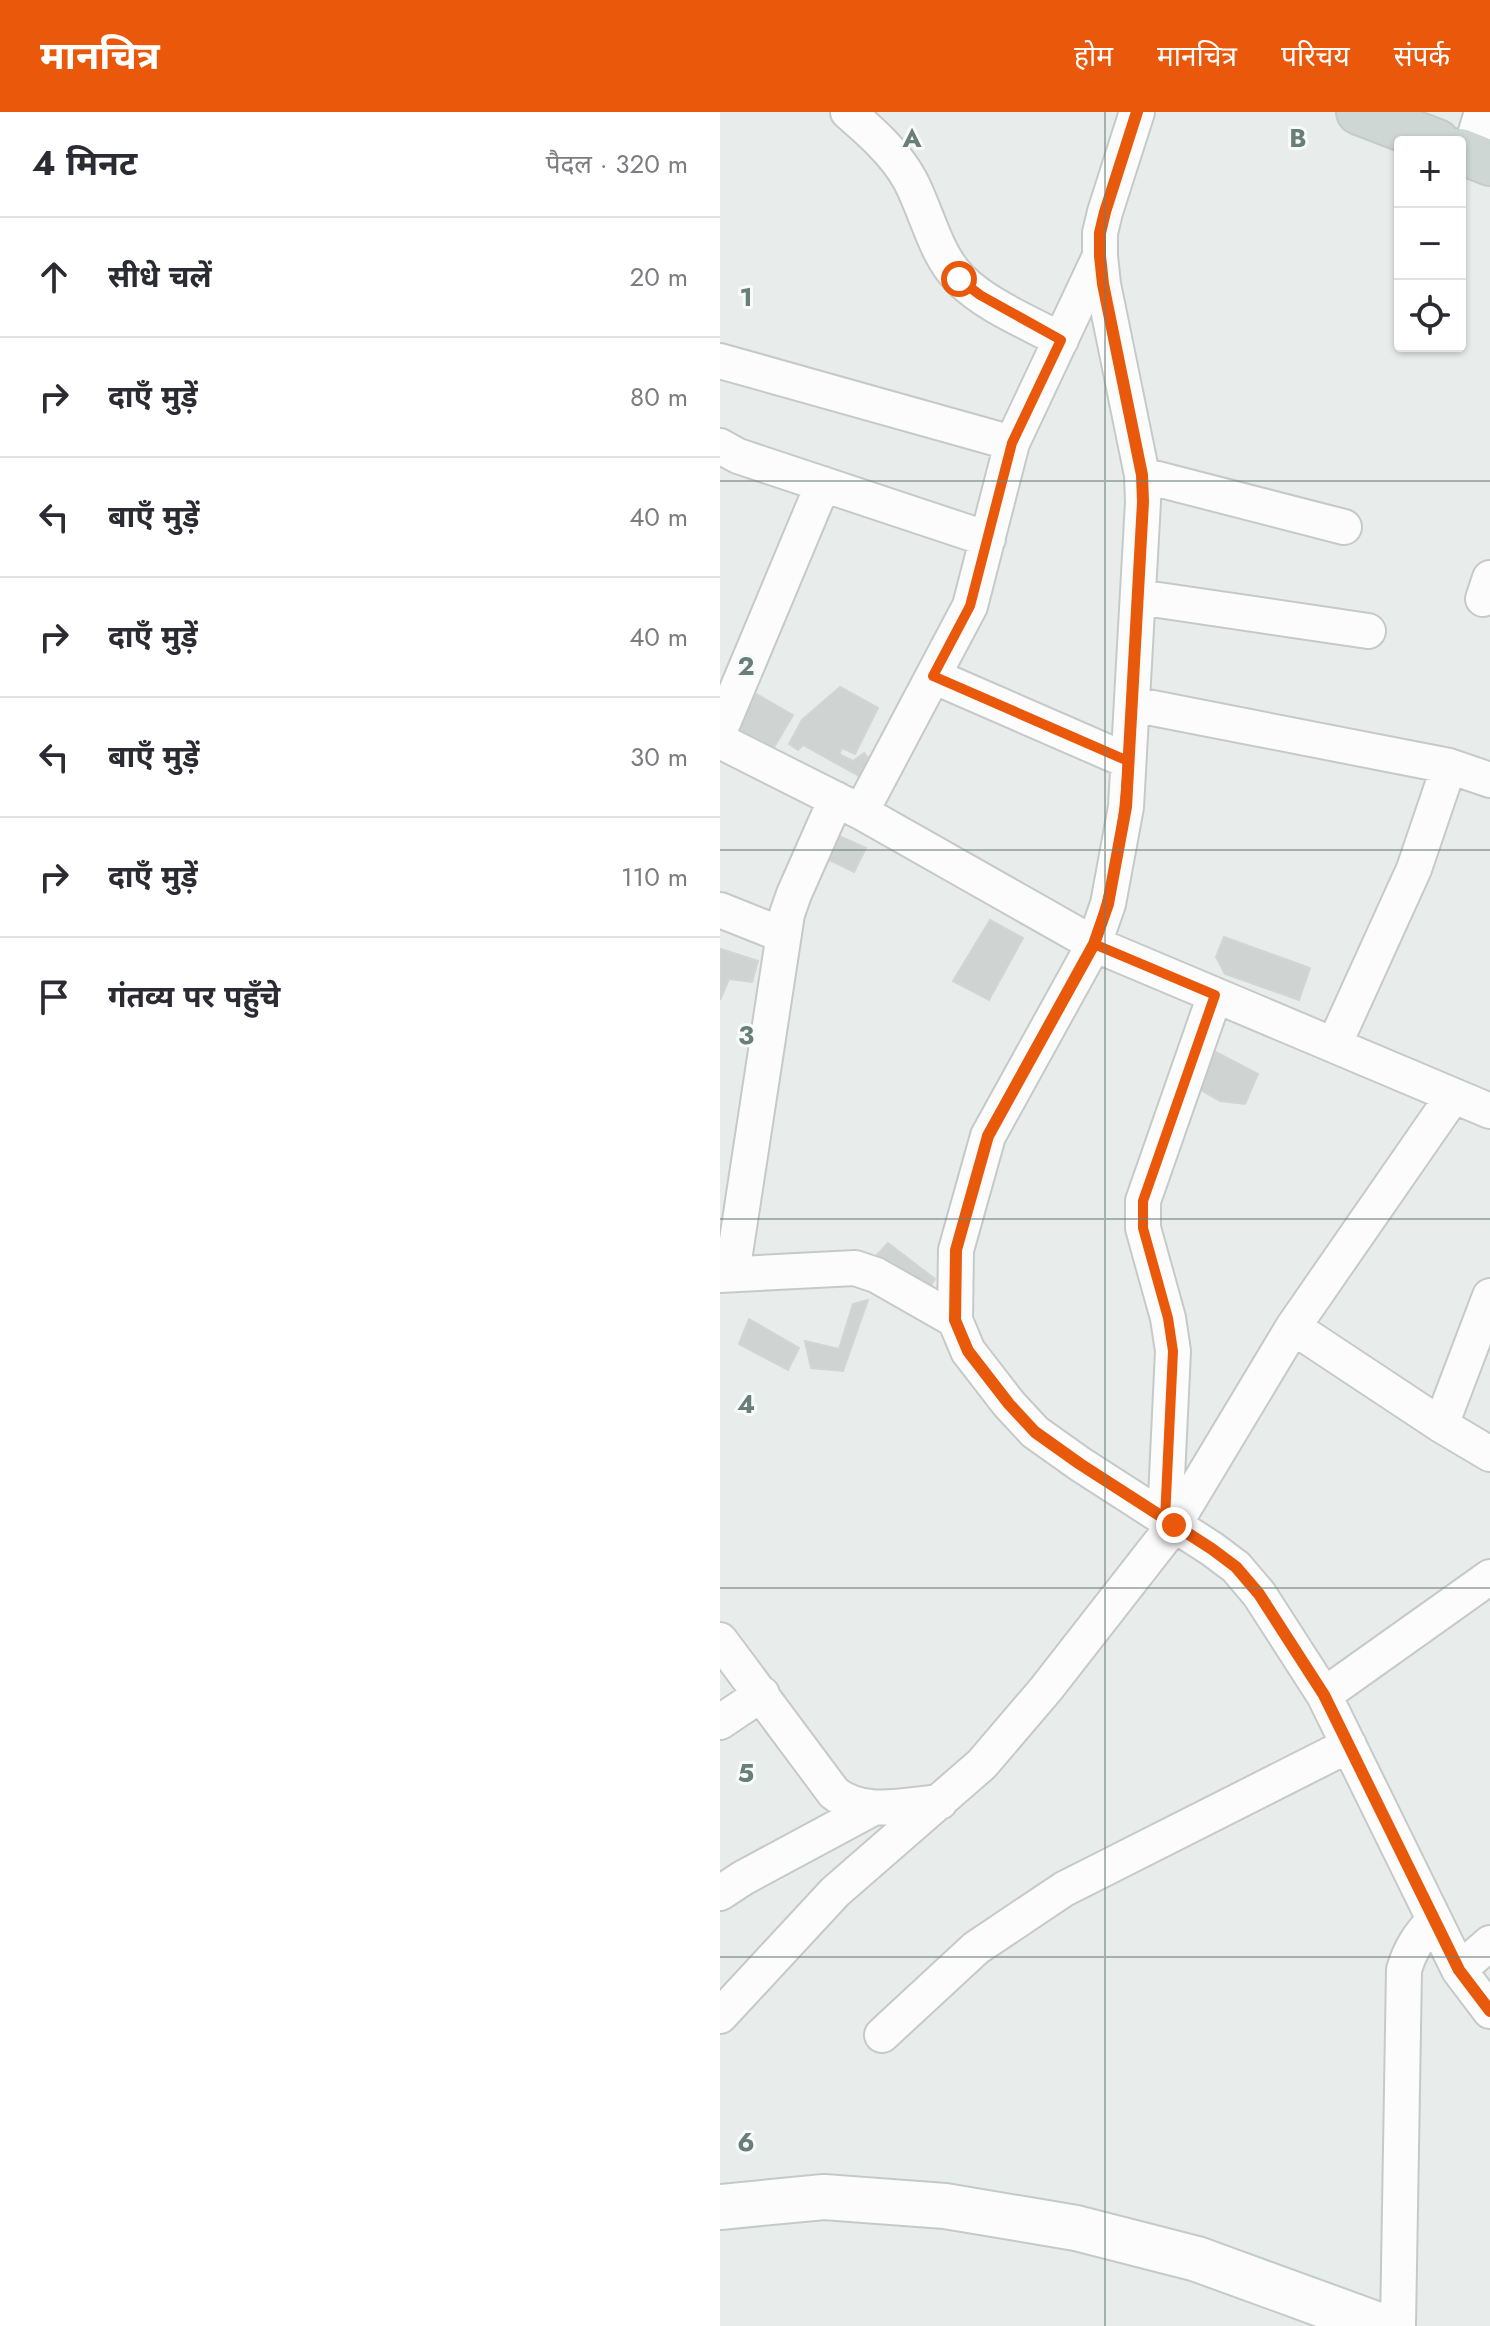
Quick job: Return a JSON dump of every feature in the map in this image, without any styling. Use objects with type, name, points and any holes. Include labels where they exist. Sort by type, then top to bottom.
[{"type":"main road","points":[[1359,112],[1420,136]]},
{"type":"main road","points":[[720,2207],[824,2197],[945,2206],[1076,2228],[1197,2259],[1381,2326]]},
{"type":"street","points":[[848,112],[871,132],[909,178],[947,261],[959,279],[980,295],[1061,340]]},
{"type":"street","points":[[1137,112],[1100,233],[1103,284],[1139,446],[1142,475],[1126,807],[1108,904],[1094,944],[988,1136],[956,1250],[955,1320],[968,1351],[1035,1432],[1236,1567],[1259,1594],[1335,1717],[1459,1970],[1490,2011]]},
{"type":"street","points":[[1466,148],[1482,112]]},
{"type":"street","points":[[955,1320],[876,1275],[855,1268],[726,1274],[783,935],[794,894],[933,676],[970,606],[1012,443],[1100,256]]},
{"type":"street","points":[[720,361],[1012,443]]},
{"type":"street","points":[[720,446],[738,456],[988,539]]},
{"type":"street","points":[[1142,475],[1344,527]]},
{"type":"street","points":[[720,730],[823,484]]},
{"type":"street","points":[[1138,597],[1368,631]]},
{"type":"street","points":[[933,676],[1128,761]]},
{"type":"street","points":[[1132,704],[1449,766],[1490,780]]},
{"type":"street","points":[[720,741],[849,805],[1094,944],[1490,1111]]},
{"type":"street","points":[[1334,1045],[1414,869],[1449,766]]},
{"type":"street","points":[[720,910],[783,935]]},
{"type":"street","points":[[1169,1522],[1173,1351],[1168,1318],[1143,1228],[1143,1201],[1215,995]]},
{"type":"street","points":[[720,2016],[835,1892],[982,1764],[1013,1729],[1169,1522],[1293,1327],[1453,1096]]},
{"type":"street","points":[[1441,1425],[1490,1296]]},
{"type":"street","points":[[1293,1327],[1490,1454]]},
{"type":"street","points":[[882,2035],[976,1948],[1335,1717],[1490,1577]]},
{"type":"street","points":[[720,1640],[834,1793],[845,1802],[873,1808],[940,1802]]},
{"type":"street","points":[[720,1722],[762,1694]]},
{"type":"street","points":[[720,1893],[873,1808]]},
{"type":"street","points":[[1398,2326],[1404,1970],[1416,1939],[1434,1920]]},
{"type":"street","points":[[1459,1970],[1490,1943]]},
{"type":"building","points":[[840,687],[878,708],[855,754],[842,748],[839,754],[853,761],[864,753],[870,760],[859,776],[803,745],[798,750],[789,744],[802,720]]},
{"type":"building","points":[[751,691],[793,715],[766,761],[724,737]]},
{"type":"building","points":[[832,833],[866,848],[854,872],[821,856]]},
{"type":"building","points":[[990,920],[1023,938],[989,1000],[953,981]]},
{"type":"building","points":[[1224,937],[1310,968],[1299,1000],[1225,974],[1216,957]]},
{"type":"building","points":[[721,949],[758,961],[752,982],[729,979],[720,1000]]},
{"type":"building","points":[[1208,1048],[1258,1074],[1245,1104],[1220,1101],[1192,1085]]},
{"type":"building","points":[[888,1243],[935,1279],[924,1297],[870,1262]]},
{"type":"building","points":[[868,1300],[843,1371],[811,1368],[805,1341],[839,1349],[853,1304]]},
{"type":"building","points":[[749,1319],[799,1348],[788,1370],[739,1344]]},
{"type":"cycle path","points":[[1137,112],[1100,233],[1103,284],[1142,475],[1126,807],[1108,904],[1094,944],[988,1136],[956,1250],[955,1320],[968,1351],[1035,1432],[1212,1549],[1236,1567],[1259,1594],[1324,1695],[1459,1970],[1490,2011]]},
{"type":"route","points":[[959,279],[980,295],[1061,340],[1012,443],[970,606],[933,676],[1128,761],[1126,807],[1117,865],[1094,944],[1215,995],[1143,1201],[1143,1228],[1168,1318],[1173,1351],[1165,1519],[1174,1525]]}]
